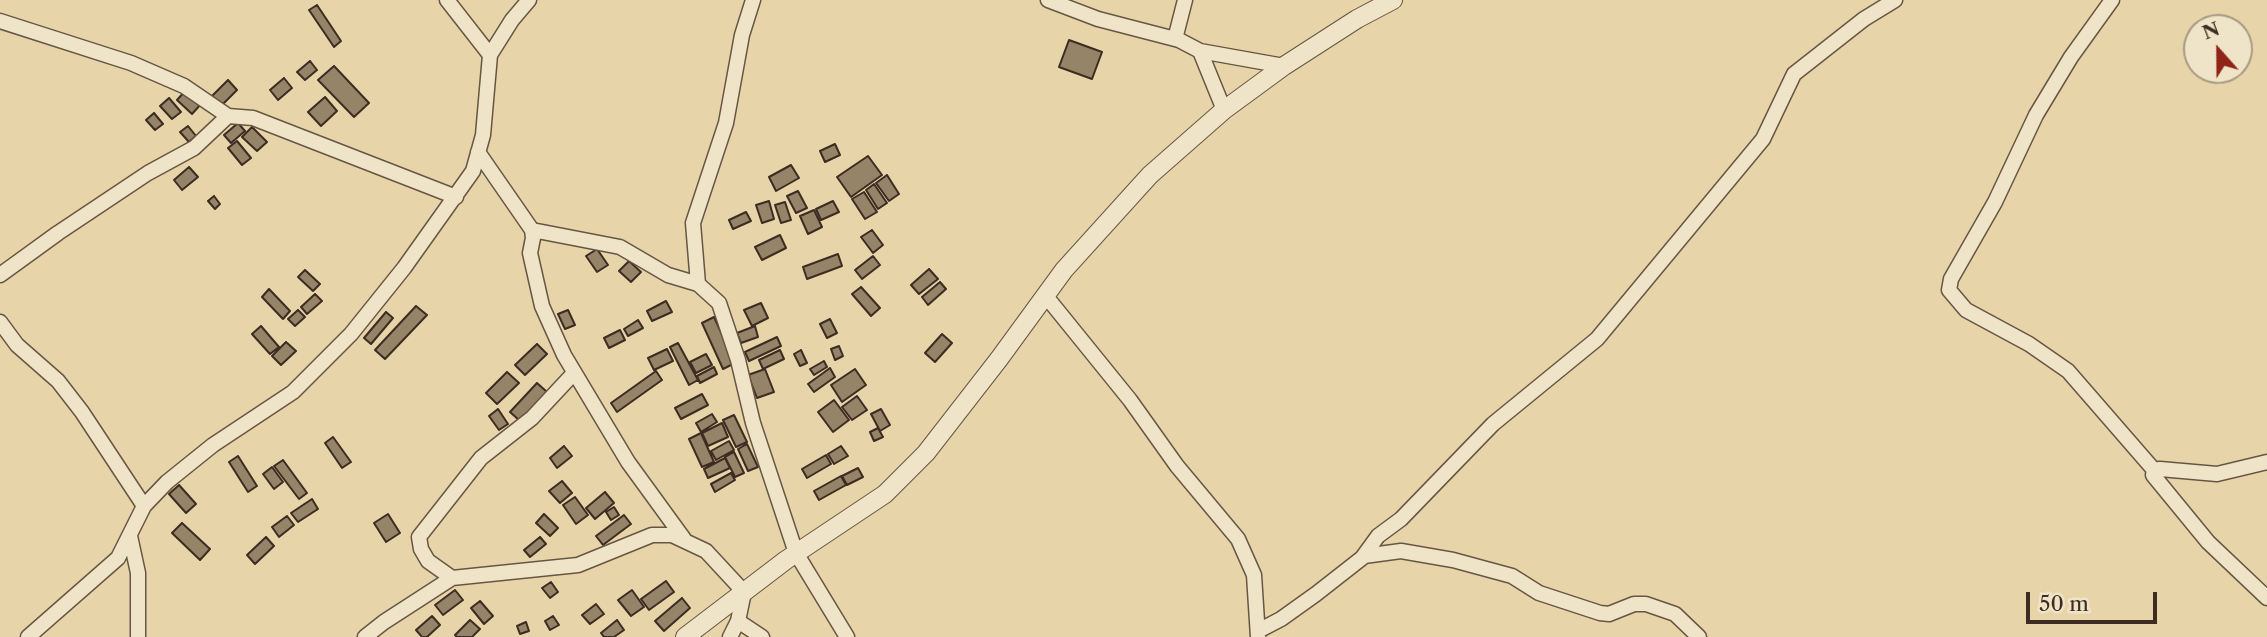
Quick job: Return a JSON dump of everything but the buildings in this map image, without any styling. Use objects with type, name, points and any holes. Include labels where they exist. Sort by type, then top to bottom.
[{"type":"street","points":[[447,0],[490,55]]},
{"type":"street","points":[[28,637],[118,558],[144,506],[167,481],[213,445],[293,392],[351,334],[404,268],[473,171],[483,135],[490,55],[512,20],[529,0]]},
{"type":"street","points":[[698,284],[693,223],[726,122],[742,35],[753,0]]},
{"type":"street","points":[[1048,0],[1098,19],[1175,39],[1200,51],[1284,66]]},
{"type":"street","points":[[1175,39],[1185,0]]},
{"type":"street","points":[[685,637],[796,553],[885,494],[926,453],[1064,270],[1150,175],[1224,110],[1284,66],[1357,19],[1393,0]]},
{"type":"street","points":[[1258,634],[1307,601],[1364,556],[1378,536],[1401,519],[1493,424],[1597,339],[1763,139],[1794,74],[1864,19],[1895,0]]},
{"type":"street","points":[[2112,0],[2071,57],[2036,116],[1995,202],[1951,279],[1949,290],[1966,310],[2029,344],[2068,371],[2154,470],[2153,475],[2208,542],[2267,598]]},
{"type":"street","points":[[0,21],[131,63],[184,86],[228,116],[253,118],[456,197]]},
{"type":"street","points":[[1200,51],[1224,110]]},
{"type":"street","points":[[0,275],[114,195],[194,148],[228,116]]},
{"type":"street","points":[[478,152],[531,230],[533,238],[530,253],[542,306],[575,373],[628,462],[684,539]]},
{"type":"street","points":[[531,230],[620,247],[668,275],[698,284],[719,303],[738,360],[753,423],[796,553],[847,637]]},
{"type":"street","points":[[1045,295],[1130,400],[1177,467],[1238,539],[1254,575],[1258,634]]},
{"type":"street","points":[[0,322],[17,345],[58,381],[82,412],[144,506]]},
{"type":"street","points":[[452,578],[428,561],[421,549],[419,537],[481,458],[532,418],[575,373]]},
{"type":"street","points":[[2154,470],[2217,474],[2267,462]]},
{"type":"street","points":[[365,637],[452,578],[578,565],[652,536],[672,534],[706,551],[744,592]]},
{"type":"street","points":[[130,536],[138,573],[138,637]]},
{"type":"street","points":[[1364,556],[1401,551],[1453,560],[1511,576],[1539,593],[1600,613],[1609,614],[1634,604],[1646,604],[1675,614],[1699,637]]},
{"type":"street","points":[[730,637],[738,621],[744,592]]},
{"type":"street","points":[[738,621],[762,637]]}]
